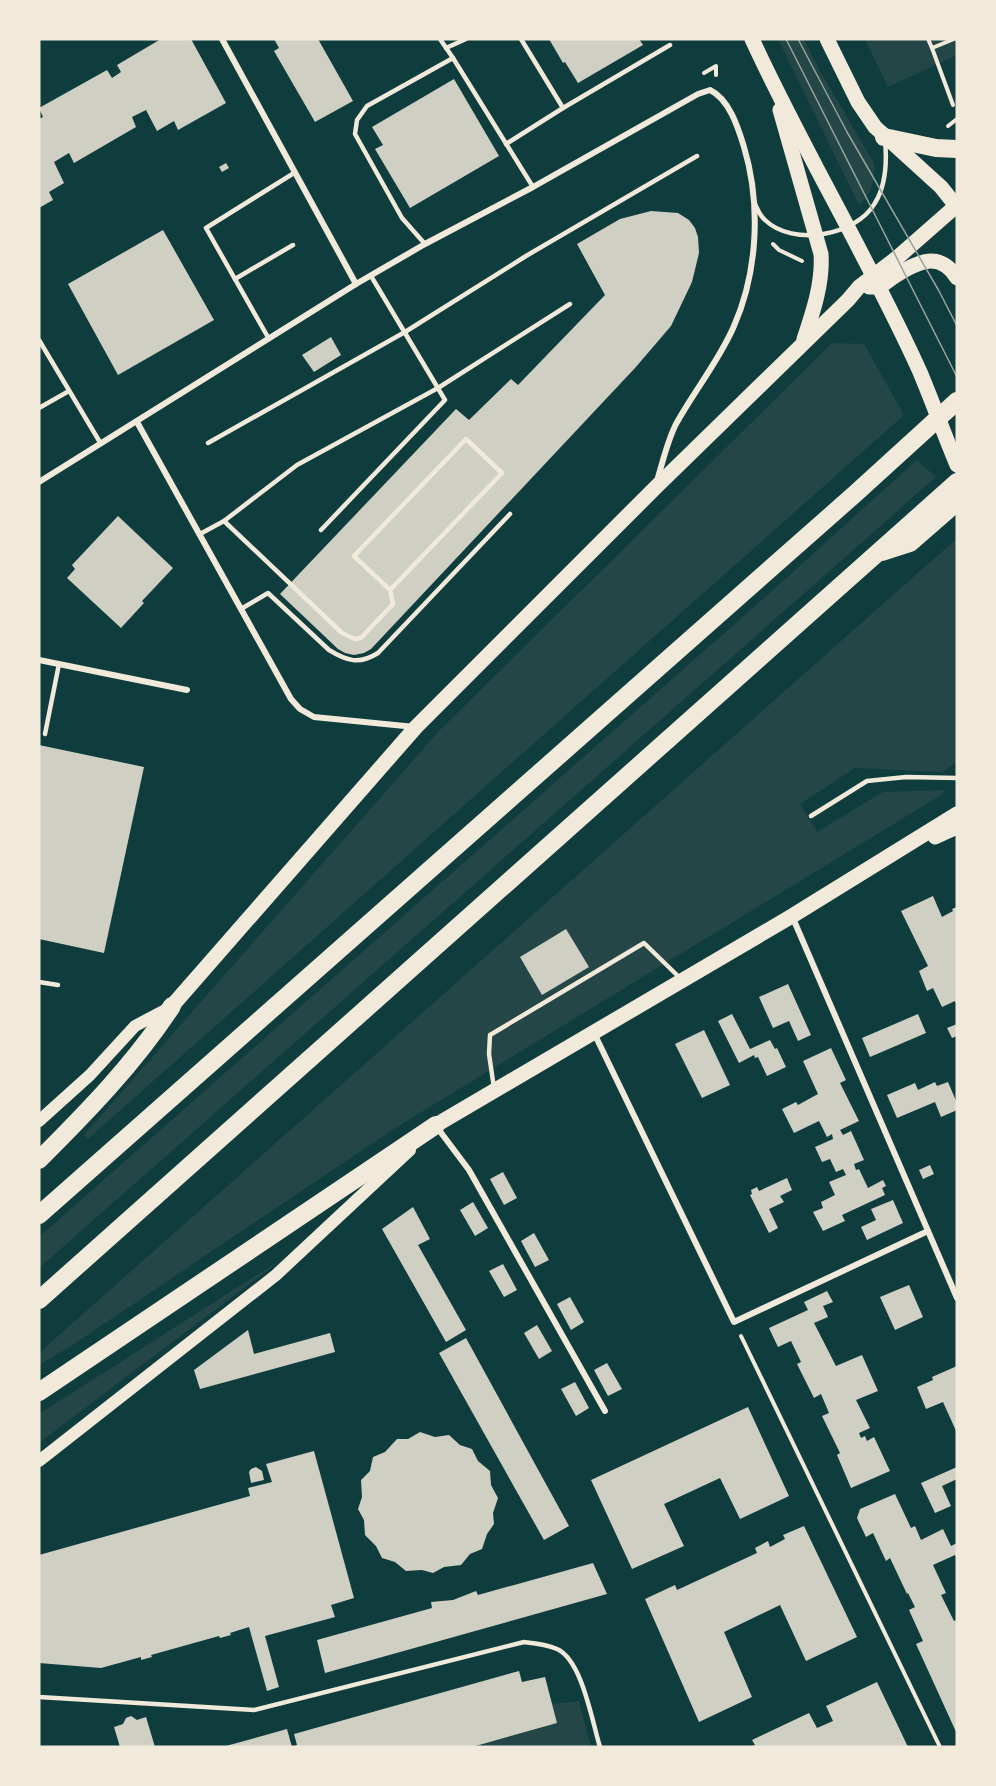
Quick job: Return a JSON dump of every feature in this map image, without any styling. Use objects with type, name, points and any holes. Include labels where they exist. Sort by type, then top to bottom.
[{"type":"highway","points":[[884,137],[936,148],[957,149]]},
{"type":"highway","points":[[39,1215],[908,447],[957,401]]},
{"type":"highway","points":[[39,1299],[872,556],[910,543],[957,482]]},
{"type":"highway","points":[[931,515],[957,502]]},
{"type":"highway","points":[[39,1160],[92,1106],[151,1039],[172,1006]]},
{"type":"highway","points":[[39,1392],[436,1125]]},
{"type":"main road","points":[[753,39],[773,85],[957,442]]},
{"type":"main road","points":[[827,39],[858,102],[871,121],[884,137],[925,171],[957,206],[898,257],[875,281]]},
{"type":"main road","points":[[773,85],[817,235],[822,265],[817,294],[803,342]]},
{"type":"main road","points":[[39,1121],[90,1074],[135,1026],[172,1006],[416,727],[859,287],[928,261],[937,261],[947,265],[957,278]]},
{"type":"main road","points":[[920,372],[957,465]]},
{"type":"main road","points":[[39,1461],[276,1275],[436,1125],[792,916],[957,814]]},
{"type":"main road","points":[[875,865],[957,827]]},
{"type":"street","points":[[222,39],[356,284]]},
{"type":"street","points":[[39,482],[424,244],[533,187],[698,94],[710,90],[718,94],[728,109],[742,139],[755,204],[752,254],[741,307],[726,341],[675,425],[656,487]]},
{"type":"street","points":[[138,422],[291,699],[300,710],[314,717],[416,727]]},
{"type":"street","points":[[39,660],[187,690]]},
{"type":"street","points":[[792,916],[957,1298]]},
{"type":"street","points":[[594,1032],[734,1322],[928,1232]]},
{"type":"street","points":[[436,1125],[469,1170],[605,1411]]},
{"type":"lane","points":[[440,39],[533,187]]},
{"type":"lane","points":[[447,48],[466,39]]},
{"type":"lane","points":[[521,39],[563,108]]},
{"type":"lane","points":[[506,144],[670,45]]},
{"type":"lane","points":[[424,244],[402,218],[355,134],[357,120],[367,106],[453,58]]},
{"type":"lane","points":[[755,204],[762,217],[775,227],[800,234],[817,235],[847,227],[862,218],[872,208],[881,191],[886,158],[884,137]]},
{"type":"lane","points":[[208,443],[405,332],[526,256],[697,156]]},
{"type":"lane","points":[[269,339],[206,228],[294,173]]},
{"type":"lane","points":[[235,279],[293,245]]},
{"type":"lane","points":[[321,530],[445,400],[371,276]]},
{"type":"lane","points":[[200,534],[224,521],[297,465],[438,388],[570,304]]},
{"type":"lane","points":[[39,340],[101,444]]},
{"type":"lane","points":[[39,408],[69,390]]},
{"type":"lane","points":[[224,521],[342,633],[355,639],[361,638],[393,604],[390,590],[354,556],[466,439],[502,473],[390,590]]},
{"type":"lane","points":[[241,609],[268,593],[329,650],[350,660],[369,658],[378,653],[510,513]]},
{"type":"lane","points":[[45,734],[59,664]]},
{"type":"lane","points":[[812,816],[867,781],[906,777],[957,778]]},
{"type":"lane","points":[[495,1091],[489,1054],[490,1035],[644,943],[682,980]]},
{"type":"lane","points":[[39,982],[58,985]]},
{"type":"lane","points":[[39,1697],[254,1710],[524,1642],[558,1649],[579,1674],[600,1747]]},
{"type":"path","points":[[928,39],[952,105]]},
{"type":"path","points":[[932,48],[954,39]]},
{"type":"path","points":[[734,1322],[940,1747]]},
{"type":"shaded area","points":[[778,39],[804,39],[874,163],[872,186],[859,205]]},
{"type":"shaded area","points":[[865,39],[957,39],[957,55],[888,87]]},
{"type":"shaded area","points":[[832,343],[864,344],[904,415],[88,1139],[84,1135],[438,732]]},
{"type":"shaded area","points":[[917,460],[936,477],[39,1268],[39,1237],[763,599]]},
{"type":"shaded area","points":[[955,540],[957,544],[957,761],[943,772],[855,768],[800,804],[817,832],[883,792],[944,790],[943,794],[395,1128],[71,1346],[39,1365],[39,1353]]},
{"type":"shaded area","points":[[285,1257],[69,1420],[39,1443],[39,1414]]},
{"type":"shaded area","points":[[579,1701],[591,1747],[473,1747],[557,1723],[552,1704]]},
{"type":"building","points":[[161,39],[191,39],[226,103],[178,130],[174,121],[157,131],[146,110],[132,117],[136,127],[74,163],[69,153],[54,162],[64,183],[49,192],[53,200],[39,208],[39,119],[43,117],[39,108],[107,70],[112,78],[121,72],[117,65]]},
{"type":"building","points":[[274,39],[318,39],[353,101],[315,122],[274,51],[279,48]]},
{"type":"building","points":[[549,39],[639,39],[643,45],[578,83]]},
{"type":"building","points":[[454,79],[499,156],[410,208],[375,149],[383,145],[372,127]]},
{"type":"building","points":[[226,163],[229,168],[222,172],[219,167]]},
{"type":"building","points":[[651,211],[678,213],[689,220],[698,237],[699,253],[692,282],[671,326],[635,368],[371,649],[354,655],[338,649],[280,594],[456,409],[469,420],[511,379],[518,385],[605,295],[577,244],[620,219]]},
{"type":"building","points":[[163,230],[214,320],[118,375],[68,284]]},
{"type":"building","points":[[331,337],[341,355],[314,372],[302,355]]},
{"type":"building","points":[[118,516],[173,568],[142,601],[144,603],[121,628],[67,578],[75,569],[72,565]]},
{"type":"building","points":[[39,745],[144,767],[104,953],[39,939]]},
{"type":"building","points":[[933,896],[942,917],[957,907],[957,1006],[955,1001],[942,1007],[933,988],[927,991],[919,971],[928,966],[901,911]]},
{"type":"building","points":[[566,929],[589,967],[542,995],[520,957]]},
{"type":"building","points":[[788,984],[811,1035],[798,1041],[789,1021],[773,1028],[759,997]]},
{"type":"building","points":[[732,1014],[750,1049],[770,1040],[775,1049],[777,1048],[786,1067],[767,1076],[758,1057],[755,1058],[754,1055],[739,1063],[718,1021]]},
{"type":"building","points":[[918,1014],[926,1033],[870,1057],[862,1038]]},
{"type":"building","points":[[957,1024],[957,1036],[952,1038],[947,1028]]},
{"type":"building","points":[[704,1030],[730,1085],[702,1098],[675,1044]]},
{"type":"building","points":[[831,1048],[846,1080],[840,1083],[859,1121],[840,1130],[843,1135],[851,1131],[864,1160],[854,1164],[868,1188],[883,1180],[886,1186],[882,1188],[885,1195],[842,1215],[845,1221],[823,1231],[813,1212],[823,1208],[821,1202],[835,1195],[829,1182],[846,1175],[843,1169],[836,1172],[830,1159],[822,1162],[815,1147],[833,1139],[832,1134],[827,1137],[819,1121],[794,1133],[782,1109],[796,1102],[798,1105],[818,1094],[803,1061]]},
{"type":"building","points":[[935,1082],[937,1086],[948,1082],[957,1103],[957,1110],[941,1117],[935,1102],[897,1118],[887,1095],[915,1083],[918,1090]]},
{"type":"building","points":[[930,1165],[934,1174],[923,1179],[919,1170]]},
{"type":"building","points":[[503,1172],[517,1198],[504,1205],[490,1179]]},
{"type":"building","points":[[787,1178],[792,1190],[780,1196],[784,1202],[769,1209],[778,1228],[769,1233],[750,1195],[751,1190],[757,1187],[759,1191]]},
{"type":"building","points":[[893,1200],[903,1223],[867,1240],[861,1227],[876,1220],[871,1209]]},
{"type":"building","points":[[473,1202],[488,1228],[475,1236],[460,1210]]},
{"type":"building","points":[[413,1207],[430,1239],[418,1245],[466,1330],[446,1342],[382,1229]]},
{"type":"building","points":[[534,1233],[549,1260],[535,1267],[521,1241]]},
{"type":"building","points":[[503,1264],[517,1290],[504,1297],[489,1271]]},
{"type":"building","points":[[909,1285],[923,1317],[895,1330],[880,1297]]},
{"type":"building","points":[[827,1291],[833,1302],[823,1306],[828,1317],[814,1323],[836,1366],[862,1355],[878,1391],[856,1400],[870,1428],[859,1433],[861,1438],[865,1436],[867,1441],[874,1437],[890,1471],[851,1488],[837,1455],[840,1453],[822,1416],[829,1413],[821,1394],[814,1398],[797,1364],[801,1362],[791,1341],[778,1347],[769,1328],[808,1310],[804,1302]]},
{"type":"building","points":[[570,1297],[584,1322],[571,1330],[557,1304]]},
{"type":"building","points":[[537,1325],[552,1351],[539,1359],[524,1333]]},
{"type":"building","points":[[248,1330],[254,1354],[330,1333],[335,1352],[200,1389],[194,1370]]},
{"type":"building","points":[[466,1338],[569,1526],[544,1540],[439,1353]]},
{"type":"building","points":[[607,1363],[622,1389],[608,1396],[594,1370]]},
{"type":"building","points":[[957,1366],[957,1433],[943,1402],[926,1409],[917,1387],[933,1380],[932,1377]]},
{"type":"building","points":[[575,1382],[589,1408],[576,1416],[561,1389]]},
{"type":"building","points":[[748,1407],[789,1496],[740,1519],[720,1478],[664,1504],[684,1546],[632,1569],[591,1480]]},
{"type":"building","points":[[420,1432],[435,1437],[449,1435],[460,1445],[472,1449],[478,1461],[490,1471],[491,1485],[498,1498],[493,1513],[494,1524],[487,1534],[482,1549],[470,1554],[461,1565],[444,1567],[433,1573],[422,1570],[406,1571],[395,1562],[382,1558],[376,1546],[365,1535],[364,1520],[358,1509],[362,1497],[361,1480],[370,1471],[373,1457],[385,1452],[397,1439],[408,1439]]},
{"type":"building","points":[[314,1451],[354,1598],[331,1605],[335,1617],[265,1636],[279,1687],[267,1691],[249,1627],[230,1633],[231,1635],[220,1638],[219,1636],[151,1655],[152,1657],[141,1660],[141,1657],[101,1668],[39,1663],[39,1555],[250,1496],[248,1488],[272,1482],[266,1464]]},
{"type":"building","points":[[256,1467],[262,1471],[264,1480],[251,1483],[249,1472]]},
{"type":"building","points":[[957,1467],[957,1479],[942,1486],[951,1506],[935,1513],[921,1483]]},
{"type":"building","points":[[895,1494],[911,1528],[915,1526],[921,1540],[943,1529],[951,1546],[957,1543],[957,1559],[955,1555],[933,1565],[946,1593],[941,1595],[954,1621],[957,1620],[957,1734],[916,1644],[923,1641],[909,1610],[915,1607],[890,1558],[886,1561],[873,1533],[866,1537],[857,1518],[860,1509]]},
{"type":"building","points":[[804,1526],[857,1637],[806,1661],[780,1605],[724,1632],[752,1697],[699,1722],[645,1599],[675,1585],[677,1590],[757,1553],[755,1548],[768,1541],[770,1547],[785,1539],[783,1535]]},
{"type":"building","points":[[593,1563],[607,1594],[325,1673],[317,1640],[432,1608],[431,1602],[453,1600],[476,1591],[478,1595]]},
{"type":"building","points":[[519,1671],[522,1682],[545,1677],[557,1723],[472,1747],[292,1747],[297,1745],[294,1734]]},
{"type":"building","points":[[877,1682],[908,1747],[750,1747],[755,1745],[752,1740],[809,1713],[817,1728],[833,1721],[826,1706]]},
{"type":"building","points":[[131,1716],[137,1720],[146,1717],[155,1747],[120,1747],[114,1727],[123,1724],[126,1718]]},
{"type":"building","points":[[287,1729],[292,1747],[226,1747],[226,1746]]},
{"type":"tram line","points":[[786,39],[957,377]]},
{"type":"tram line","points":[[798,39],[847,132],[957,326]]}]
